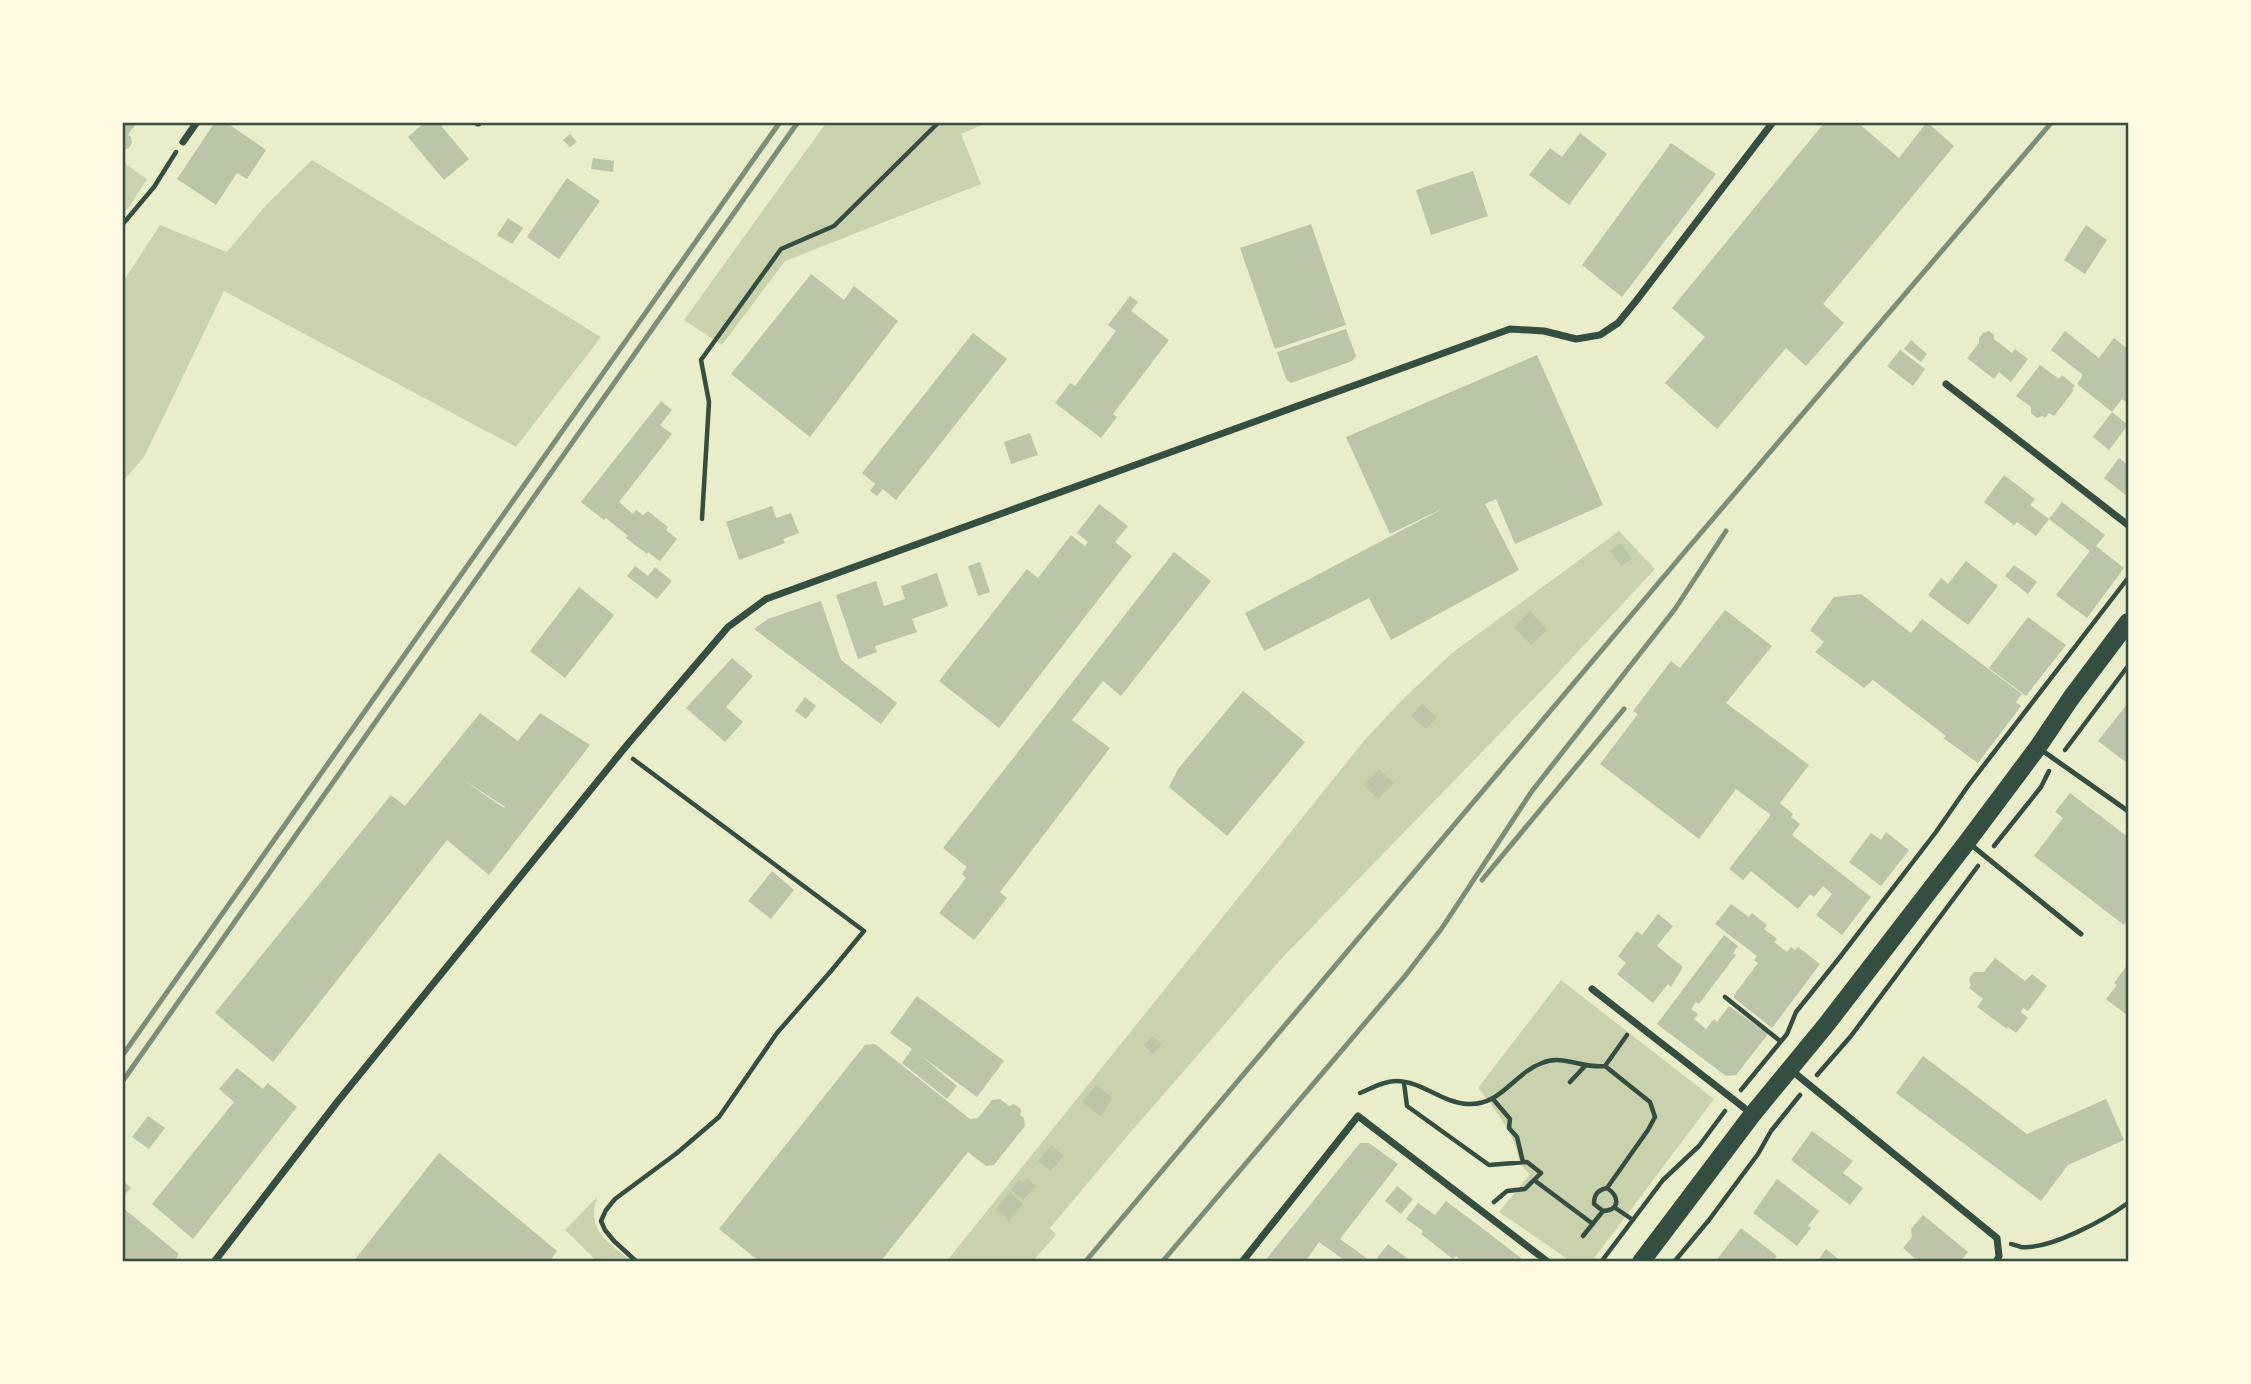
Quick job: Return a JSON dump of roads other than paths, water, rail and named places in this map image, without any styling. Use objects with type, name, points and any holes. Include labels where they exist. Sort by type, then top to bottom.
[{"type":"main road","points":[[1641,1262],[1752,1115],[1967,842],[2129,622]]},
{"type":"street","points":[[183,142],[197,122]]},
{"type":"street","points":[[214,1262],[338,1101],[622,751],[728,626],[766,599],[1510,329],[1544,331],[1576,339],[1600,335],[1618,323],[1636,301],[1773,122]]},
{"type":"street","points":[[1946,384],[2129,525]]},
{"type":"street","points":[[1592,989],[1752,1115]]},
{"type":"street","points":[[1790,1069],[1997,1238],[1999,1256],[1996,1262]]},
{"type":"street","points":[[1242,1262],[1359,1116],[1548,1262]]},
{"type":"lane","points":[[2038,747],[2129,811]]},
{"type":"lane","points":[[1967,842],[2081,934]]},
{"type":"railway","points":[[122,1056],[780,122]]},
{"type":"railway","points":[[122,1082],[798,122]]},
{"type":"railway","points":[[1085,1262],[2052,122]]},
{"type":"railway","points":[[1162,1262],[1405,976],[1442,928],[1532,791],[1675,609],[1726,531]]},
{"type":"railway","points":[[1482,880],[1624,709]]}]
